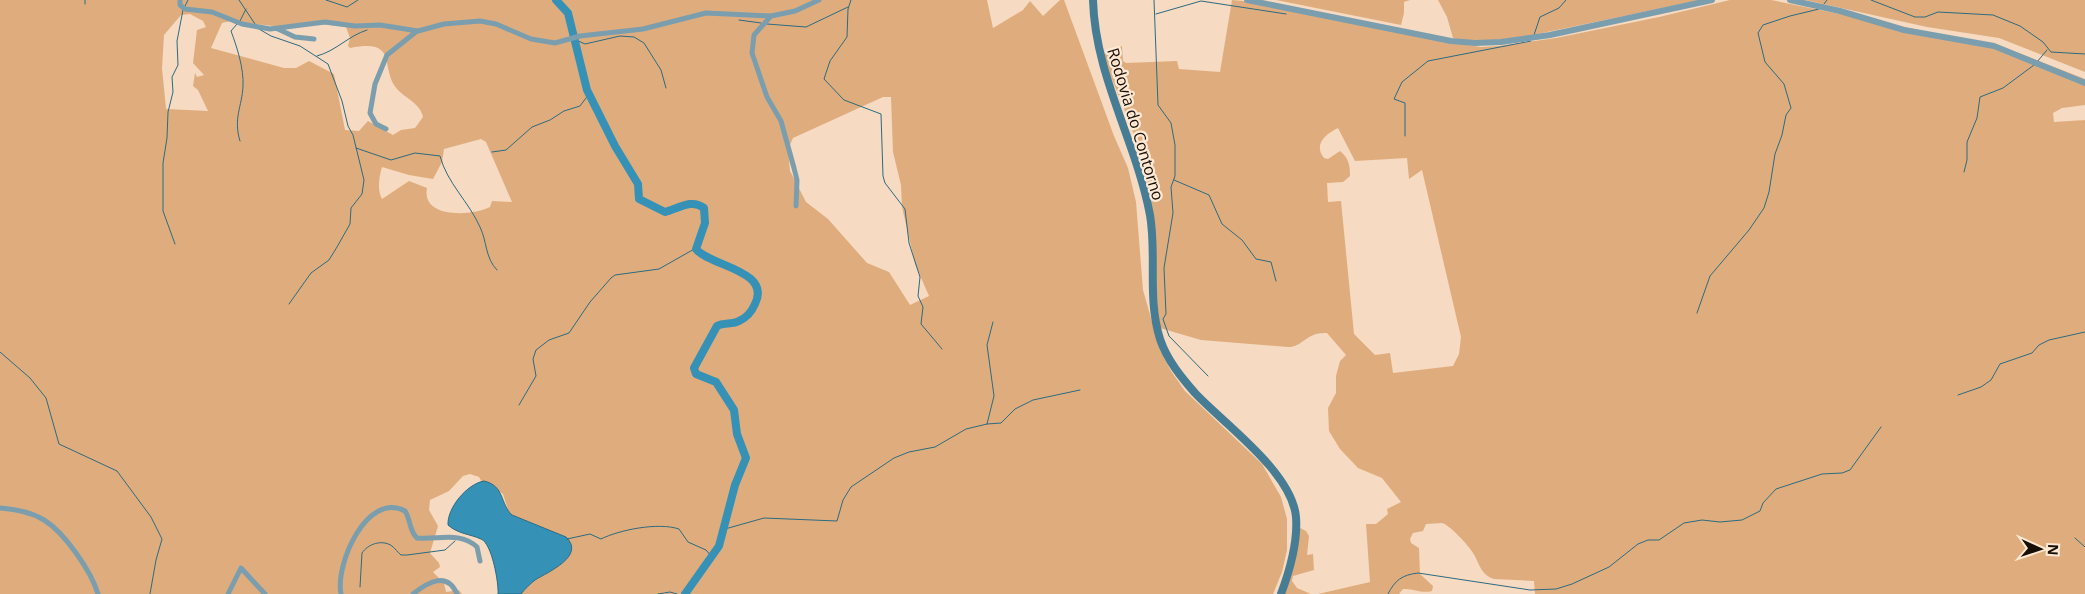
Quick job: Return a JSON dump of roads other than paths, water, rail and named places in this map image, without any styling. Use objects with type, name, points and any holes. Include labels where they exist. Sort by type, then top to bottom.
[{"type":"main road","name":"Rodovia do Contorno","points":[[1093,0],[1098,49],[1132,148],[1150,216],[1152,293],[1160,339],[1178,374],[1213,412],[1259,452],[1289,494],[1296,514],[1296,535],[1290,565],[1281,594]]},
{"type":"street","points":[[180,0],[180,5],[185,9],[202,9],[242,24],[278,29],[325,22],[355,26],[380,25],[418,31]]},
{"type":"street","points":[[386,129],[376,124],[370,113],[375,84],[390,52],[418,31],[444,24],[480,22],[496,24],[546,43],[560,42],[570,37],[643,29],[706,13],[771,16],[795,10],[819,0]]},
{"type":"street","points":[[1247,0],[1450,41],[1475,43],[1550,35],[1712,0]]},
{"type":"street","points":[[1790,0],[1840,11],[1904,30],[1994,46],[2085,83]]},
{"type":"street","points":[[771,16],[754,35],[752,53],[767,97],[781,121],[797,180],[796,206]]},
{"type":"street","points":[[278,29],[295,37],[314,39]]},
{"type":"street","points":[[0,508],[17,510],[32,515],[53,527],[86,568],[94,580],[98,594]]},
{"type":"street","points":[[341,594],[340,580],[343,564],[352,539],[367,521],[378,513],[393,508],[405,511],[409,517],[412,534],[417,538],[443,536],[464,539],[477,547],[480,561]]},
{"type":"street","points":[[228,594],[241,568],[265,594]]},
{"type":"street","points":[[413,594],[436,580],[444,580],[450,583],[457,594]]},
{"type":"water","points":[[484,481],[496,487],[512,515],[566,537],[571,544],[571,551],[563,563],[535,580],[521,594],[498,594],[494,564],[485,542],[448,525],[454,504],[471,487]]},
{"type":"waterway","points":[[185,6],[188,0]]},
{"type":"waterway","points":[[239,0],[255,24]]},
{"type":"waterway","points":[[326,0],[347,7],[358,0]]},
{"type":"waterway","points":[[556,0],[568,13],[587,90],[615,146],[638,184],[639,199],[665,212],[689,204],[699,205],[704,208],[705,223],[696,249],[703,255],[747,276],[755,283],[758,293],[754,307],[744,318],[736,322],[717,326],[694,368],[696,374],[716,382],[734,410],[737,434],[746,458],[735,485],[719,546],[685,594]]},
{"type":"waterway","points":[[851,0],[848,9],[847,37],[830,61],[824,79],[844,100],[881,114],[883,176],[885,183],[905,209],[909,243],[920,277],[918,296],[923,307],[921,324],[942,349]]},
{"type":"waterway","points":[[1154,0],[1158,105],[1171,123],[1175,145],[1175,176],[1171,187],[1173,213],[1164,268],[1166,314],[1163,319],[1169,336],[1208,376]]},
{"type":"waterway","points":[[1534,35],[1540,17],[1559,8],[1566,0]]},
{"type":"waterway","points":[[1824,4],[1827,0]]},
{"type":"waterway","points":[[1871,0],[1915,17],[1925,17],[1938,12],[1993,15],[2020,26],[2043,42],[2051,52],[2085,54]]},
{"type":"waterway","points":[[1156,14],[1201,1],[1286,14]]},
{"type":"waterway","points":[[767,24],[806,27],[848,7]]},
{"type":"waterway","points":[[240,21],[246,9]]},
{"type":"waterway","points":[[1697,313],[1710,276],[1749,230],[1764,208],[1769,192],[1775,154],[1782,135],[1786,115],[1791,108],[1784,84],[1765,62],[1758,33],[1763,25],[1819,9]]},
{"type":"waterway","points":[[175,244],[163,211],[163,163],[167,138],[168,112],[173,92],[172,77],[178,65],[177,41],[183,10]]},
{"type":"waterway","points":[[739,20],[761,23]]},
{"type":"waterway","points":[[237,24],[231,31],[240,58],[243,79],[237,126],[240,141]]},
{"type":"waterway","points":[[259,29],[271,36],[300,46],[328,64],[342,101],[348,126],[353,135],[364,180],[362,194],[351,208],[350,224],[337,247],[329,260],[311,273],[289,304]]},
{"type":"waterway","points":[[317,56],[330,51],[367,30]]},
{"type":"waterway","points":[[576,40],[585,44],[620,36],[634,37],[644,43],[661,70],[666,88]]},
{"type":"waterway","points":[[1405,136],[1405,103],[1394,99],[1402,82],[1428,61],[1531,41]]},
{"type":"waterway","points":[[2037,62],[2047,50]]},
{"type":"waterway","points":[[1964,172],[1967,160],[1967,142],[1977,118],[1980,97],[2003,88],[2034,65]]},
{"type":"waterway","points":[[492,152],[506,150],[532,127],[550,120],[564,111],[580,106],[589,94]]},
{"type":"waterway","points":[[356,148],[391,160],[415,153],[440,156],[453,184],[480,227],[488,255],[497,270]]},
{"type":"waterway","points":[[1174,180],[1209,195],[1222,224],[1242,240],[1256,259],[1271,262],[1276,281]]},
{"type":"waterway","points":[[519,405],[536,376],[533,359],[536,350],[549,340],[569,333],[590,302],[611,278],[615,275],[659,269],[696,248]]},
{"type":"waterway","points":[[987,424],[994,396],[987,345],[993,322]]},
{"type":"waterway","points":[[1958,395],[1981,387],[1991,380],[2000,364],[2032,353],[2039,345],[2049,340],[2085,332]]},
{"type":"waterway","points":[[0,352],[30,378],[46,398],[59,444],[117,471],[151,517],[162,539],[150,594]]},
{"type":"waterway","points":[[725,529],[764,518],[837,521],[843,500],[851,487],[894,458],[909,452],[935,447],[966,429],[1001,423],[1015,409],[1033,400],[1080,390]]},
{"type":"waterway","points":[[1388,594],[1393,585],[1400,579],[1418,573],[1530,590],[1556,589],[1572,584],[1609,567],[1638,544],[1648,540],[1659,540],[1684,523],[1702,520],[1720,522],[1742,520],[1760,511],[1763,503],[1776,489],[1822,474],[1842,473],[1850,470],[1881,427]]},
{"type":"waterway","points":[[567,539],[590,534],[601,539],[639,528],[670,527],[679,529],[688,542],[706,550],[712,557]]},
{"type":"waterway","points":[[2075,538],[2085,547]]},
{"type":"waterway","points":[[360,587],[362,553],[371,545],[388,544],[401,555],[407,555],[445,550],[455,541]]},
{"type":"waterway","points":[[658,594],[670,592],[677,594]]}]
